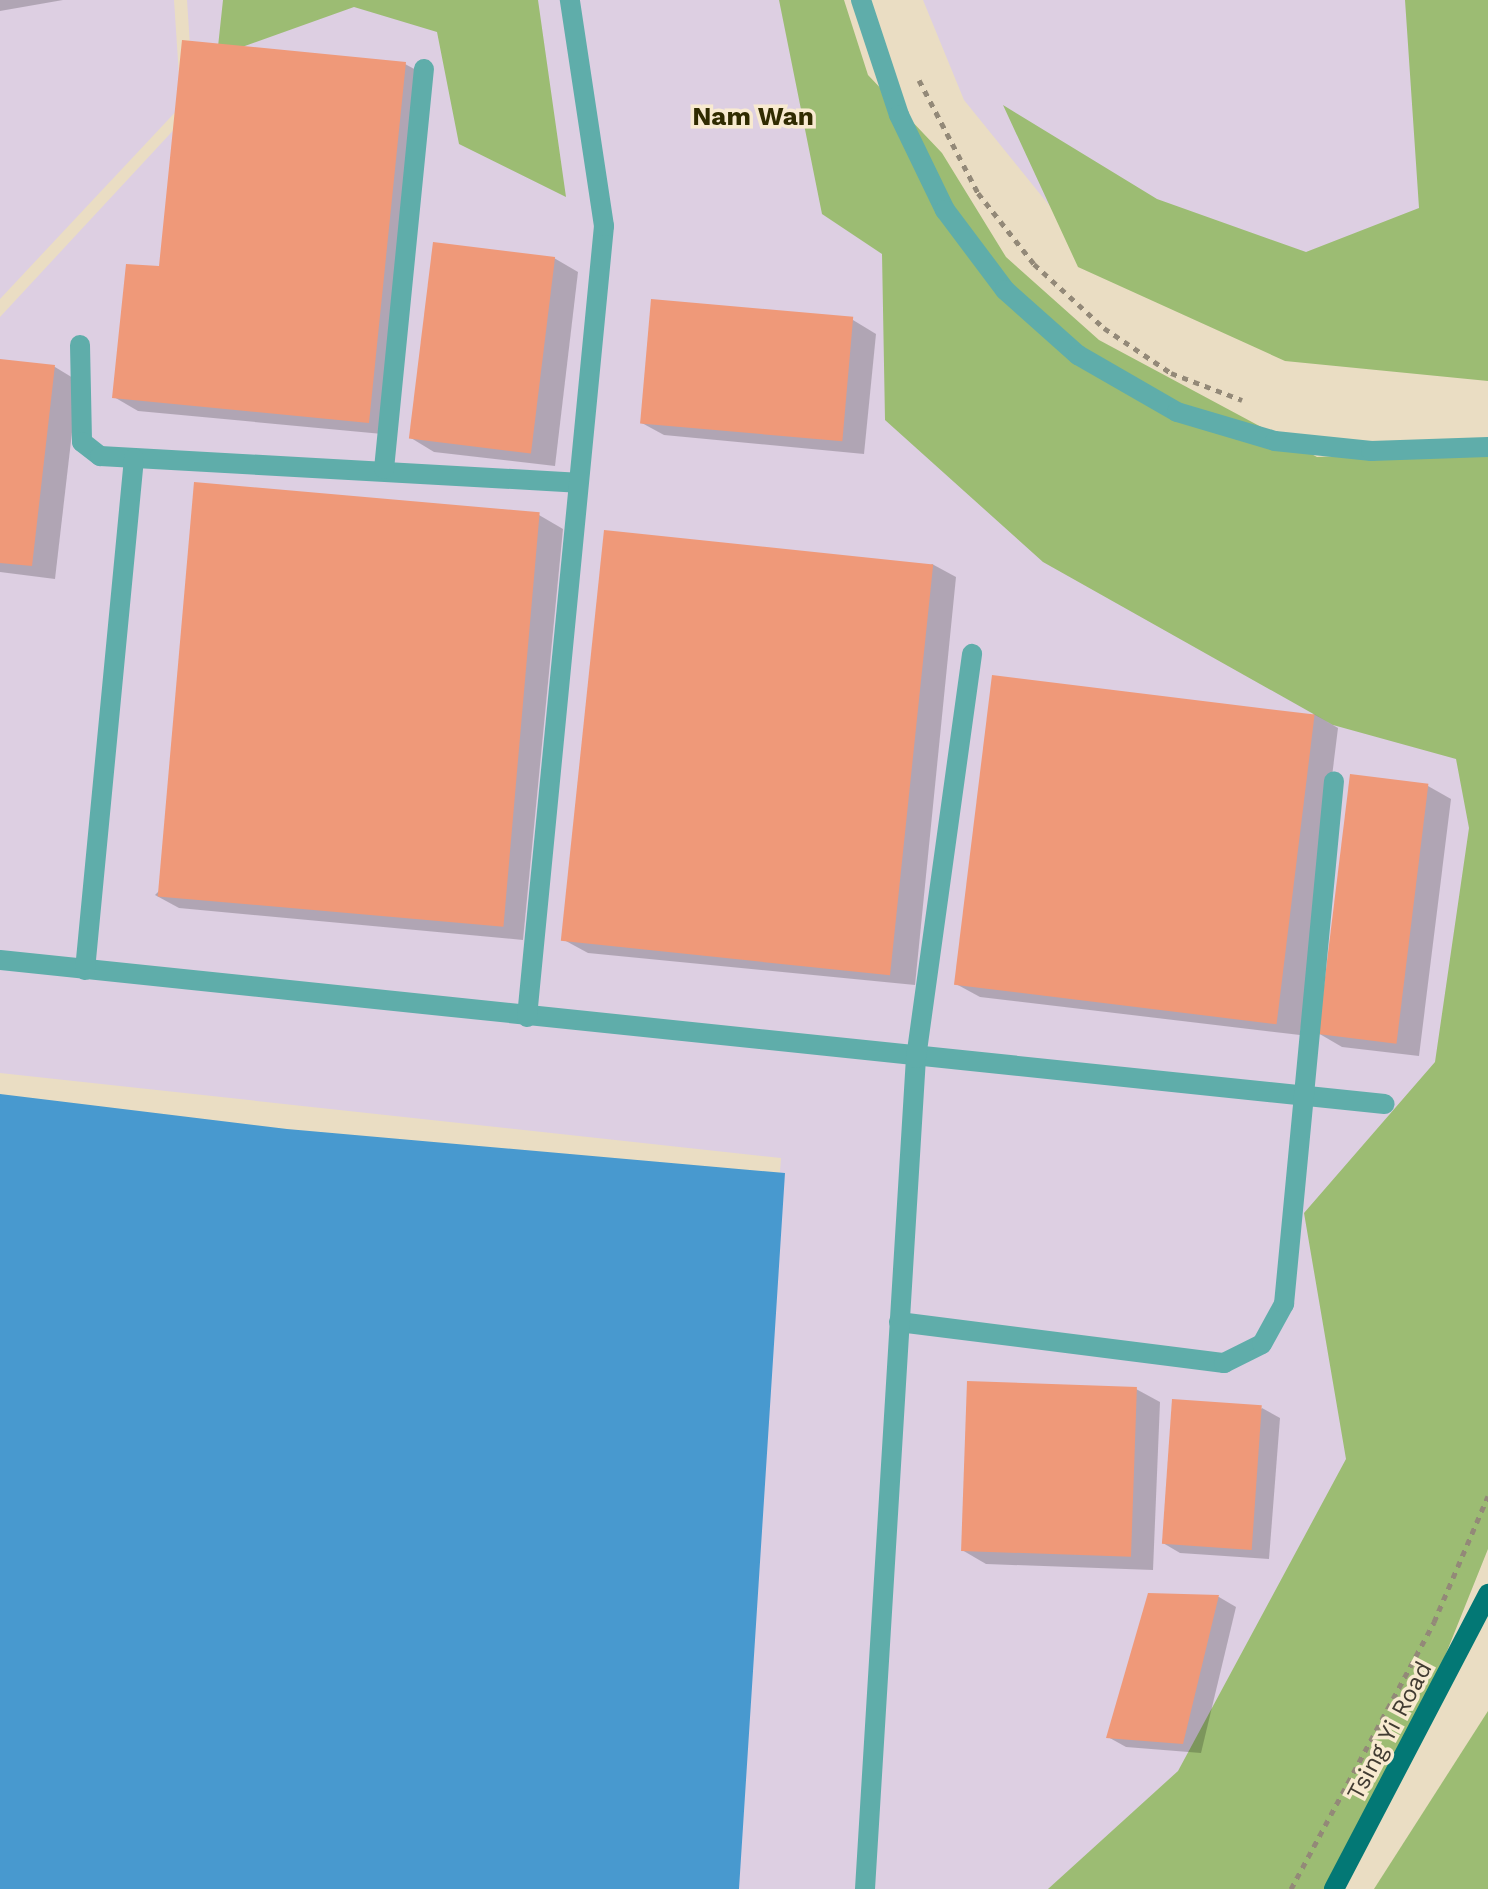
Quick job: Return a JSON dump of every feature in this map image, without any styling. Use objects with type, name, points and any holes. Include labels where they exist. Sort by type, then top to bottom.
[{"type":"main road","name":"Tsing Yi Road","points":[[1334,1889],[1488,1594]]},
{"type":"street","points":[[527,1017],[604,226],[570,0]]},
{"type":"street","points":[[861,0],[899,115],[945,210],[1005,290],[1078,355],[1177,412],[1275,441],[1371,451],[1488,447]]},
{"type":"street","points":[[384,469],[424,69]]},
{"type":"street","points":[[80,345],[82,442],[100,456],[384,469],[577,483]]},
{"type":"street","points":[[85,970],[134,458]]},
{"type":"street","points":[[865,1889],[916,1058],[972,654]]},
{"type":"street","points":[[899,1322],[1224,1363],[1262,1344],[1284,1304],[1334,781]]},
{"type":"street","points":[[0,960],[916,1058],[1385,1104]]},
{"type":"path","points":[[917,76],[978,193],[1034,264],[1104,328],[1171,373],[1250,403]]},
{"type":"path","points":[[1291,1889],[1434,1622],[1488,1496]]},
{"type":"shaded area","points":[[0,0],[174,0],[181,106],[0,299]]},
{"type":"shaded area","points":[[187,0],[823,0],[877,160],[1116,413],[1356,469],[1488,468],[1488,1434],[1238,1889],[727,1889],[781,1158],[0,1073],[0,317],[194,108]]},
{"type":"shaded area","points":[[923,0],[1442,0],[1488,297],[1053,210],[964,100]]},
{"type":"green space","points":[[223,0],[538,0],[566,197],[459,144],[437,32],[354,7],[217,56]]},
{"type":"green space","points":[[779,0],[844,0],[868,75],[942,153],[1006,257],[1099,340],[1317,457],[1488,450],[1488,1549],[1433,1686],[1324,1889],[1048,1889],[1178,1771],[1346,1459],[1304,1213],[1435,1062],[1469,828],[1456,759],[1333,725],[1043,562],[885,420],[882,254],[822,214]]},
{"type":"green space","points":[[1405,0],[1488,0],[1488,381],[1285,361],[1078,267],[1003,105],[1157,199],[1306,252],[1419,208]]},
{"type":"green space","points":[[1488,1711],[1488,1889],[1374,1889]]},
{"type":"water","points":[[0,1094],[287,1129],[785,1173],[739,1889],[0,1889]]},
{"type":"building","points":[[182,40],[406,62],[369,423],[112,398],[126,264],[159,266]]},
{"type":"building","points":[[433,242],[555,257],[531,454],[409,439]]},
{"type":"building","points":[[651,299],[853,317],[842,441],[640,424]]},
{"type":"building","points":[[0,359],[55,365],[32,566],[0,563]]},
{"type":"building","points":[[194,482],[540,512],[503,927],[158,896]]},
{"type":"building","points":[[604,530],[933,565],[890,975],[561,941]]},
{"type":"building","points":[[992,675],[1315,715],[1277,1024],[954,985]]},
{"type":"building","points":[[1350,774],[1428,784],[1396,1044],[1318,1034]]},
{"type":"building","points":[[967,1381],[1137,1387],[1131,1557],[961,1551]]},
{"type":"building","points":[[1172,1399],[1262,1405],[1252,1550],[1162,1544]]},
{"type":"building","points":[[1148,1593],[1219,1595],[1183,1744],[1106,1738]]},
{"type":"district","name":"Nam Wan","points":[[753,117]]}]
